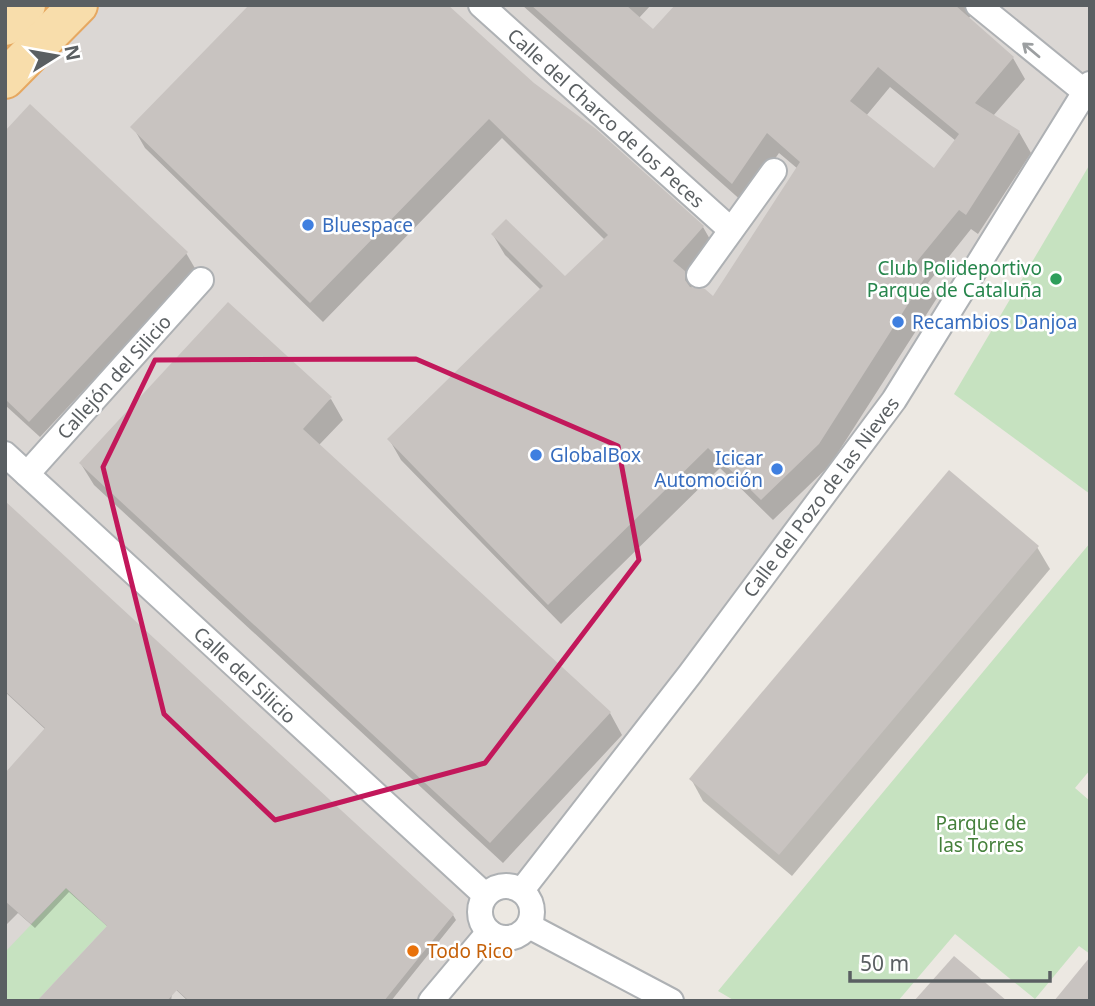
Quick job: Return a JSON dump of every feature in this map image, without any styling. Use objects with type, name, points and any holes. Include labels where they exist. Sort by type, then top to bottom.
[{"type":"main road","points":[[5,26],[26,5]]},
{"type":"main road","points":[[5,79],[78,5]]},
{"type":"street","name":"Calle del Charco de los Peces","points":[[481,5],[731,230]]},
{"type":"street","points":[[978,5],[1087,88]]},
{"type":"street","name":"Calle del Pozo de las Nieves","points":[[522,890],[690,674],[894,400],[1087,88]]},
{"type":"street","points":[[699,275],[774,171]]},
{"type":"street","name":"Callejón del Silicio","points":[[27,474],[201,280]]},
{"type":"street","name":"Calle del Silicio","points":[[5,454],[485,895]]},
{"type":"street","points":[[508,885],[522,890],[531,901],[533,914],[529,926],[518,936],[501,938],[489,932],[481,921],[481,907],[485,895],[494,888],[508,885]]},
{"type":"street","points":[[529,926],[671,1001]]},
{"type":"street","points":[[431,1001],[489,932]]},
{"type":"highlighted area","points":[[416,359],[618,446],[639,560],[485,763],[275,820],[164,714],[103,467],[155,360]]},
{"type":"shaded area","points":[[78,5],[1090,5],[1090,84],[916,366],[522,890],[508,885],[494,888],[486,895],[480,907],[481,921],[489,932],[431,1001],[5,1001],[5,79]]},
{"type":"green space","name":"Club Polideportivo Parque de Cataluña","points":[[1090,164],[1090,494],[954,394]]},
{"type":"green space","name":"Parque de las Torres","points":[[1090,543],[1090,770],[1075,788],[1090,801],[1090,954],[1079,946],[1035,999],[955,934],[898,1001],[735,1001],[718,991]]},
{"type":"green space","points":[[66,888],[107,926],[37,1001],[5,1001],[5,952]]},
{"type":"building","points":[[249,5],[448,5],[534,83],[596,129],[704,226],[673,261],[685,271],[685,280],[690,287],[705,289],[713,296],[800,162],[767,133],[732,184],[531,5],[626,5],[653,29],[675,5],[955,5],[1014,57],[975,103],[1020,131],[966,215],[959,210],[914,265],[926,276],[819,444],[761,500],[708,448],[548,605],[387,439],[543,286],[491,234],[506,219],[565,276],[608,235],[489,119],[310,303],[130,127]],"holes":[[[878,67],[959,134],[934,168],[850,101]]]},
{"type":"building","points":[[30,104],[188,252],[29,422],[5,399],[5,131]]},
{"type":"building","points":[[228,302],[332,397],[303,429],[611,712],[490,843],[79,463]]},
{"type":"building","points":[[949,470],[1039,546],[779,855],[689,779]]},
{"type":"building","points":[[5,501],[454,914],[384,1001],[189,1001],[177,990],[167,1001],[37,1001],[107,926],[66,888],[31,924],[5,901],[5,773],[45,728],[5,691]]},
{"type":"building","points":[[954,956],[1007,1001],[914,1001]]},
{"type":"building","points":[[1090,957],[1090,1001],[1054,1001]]},
{"type":"place","name":"Bluespace","points":[[308,225]]},
{"type":"place","name":"Club Polideportivo Parque de Cataluña","points":[[1056,279]]},
{"type":"place","name":"Recambios Danjoa","points":[[898,322]]},
{"type":"place","name":"GlobalBox","points":[[536,455]]},
{"type":"place","name":"Icicar Automoción","points":[[777,469]]},
{"type":"place","name":"Todo Rico","points":[[413,951]]}]
